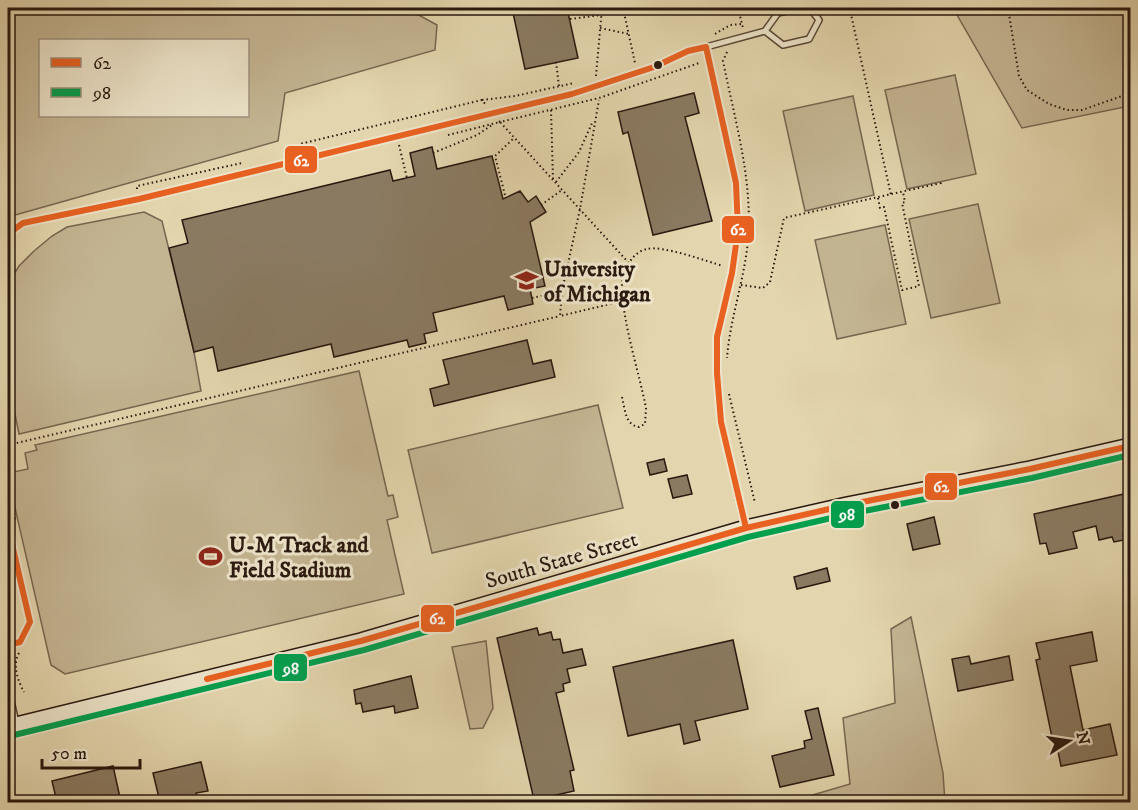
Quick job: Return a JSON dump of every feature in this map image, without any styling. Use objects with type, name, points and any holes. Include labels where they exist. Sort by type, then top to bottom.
[{"type":"main road","name":"South State Street","points":[[12,726],[361,641],[746,528],[1131,446]]},
{"type":"lane","points":[[8,234],[23,223],[139,199],[597,87],[654,67],[688,51],[765,31],[778,13],[801,8],[812,11],[819,20],[809,39],[783,45],[765,31]]},
{"type":"lane","points":[[706,48],[736,183],[738,230],[717,338],[717,397],[746,528]]},
{"type":"lane","points":[[8,527],[30,622],[20,642],[8,645]]},
{"type":"lane","points":[[8,687],[12,726]]},
{"type":"path","points":[[602,8],[596,78],[605,74]]},
{"type":"path","points":[[623,8],[636,63]]},
{"type":"path","points":[[831,8],[832,14],[850,10],[891,195]]},
{"type":"path","points":[[1008,8],[1019,76],[1027,90],[1049,104],[1067,110],[1082,110],[1122,96],[1131,96]]},
{"type":"path","points":[[570,19],[601,15]]},
{"type":"path","points":[[712,37],[730,25],[742,24]]},
{"type":"path","points":[[600,28],[629,34]]},
{"type":"path","points":[[556,62],[559,86]]},
{"type":"path","points":[[482,100],[515,96],[577,82]]},
{"type":"path","points":[[560,316],[562,291],[580,209],[599,98],[597,87]]},
{"type":"path","points":[[551,110],[553,179]]},
{"type":"path","points":[[555,183],[579,152],[595,116]]},
{"type":"path","points":[[393,122],[407,178]]},
{"type":"path","points":[[441,136],[500,122],[628,262]]},
{"type":"path","points":[[433,153],[477,135],[494,124]]},
{"type":"path","points":[[505,195],[495,156],[514,138]]},
{"type":"path","points":[[741,285],[764,288],[770,282],[784,218],[891,195],[941,183],[941,181]]},
{"type":"path","points":[[542,205],[562,190]]},
{"type":"path","points":[[878,198],[880,208],[884,207],[902,290],[919,286],[902,203],[905,202],[903,192]]},
{"type":"path","points":[[622,397],[628,421],[632,426],[639,427],[645,424],[646,408],[622,283],[628,262],[645,249],[667,249],[687,257],[732,268]]},
{"type":"path","points":[[532,298],[562,291]]},
{"type":"path","points":[[8,446],[624,301]]},
{"type":"shaded area","points":[[8,8],[406,8],[437,25],[435,50],[285,93],[278,141],[8,217]]},
{"type":"shaded area","points":[[953,8],[1130,8],[1130,106],[1022,128]]},
{"type":"shaded area","points":[[955,75],[976,174],[907,189],[885,90]]},
{"type":"shaded area","points":[[853,96],[874,195],[805,211],[783,111]]},
{"type":"shaded area","points":[[978,204],[1000,303],[931,318],[909,219]]},
{"type":"shaded area","points":[[144,212],[162,221],[194,352],[201,391],[19,434],[8,380],[8,284],[19,266],[34,251],[67,227]]},
{"type":"shaded area","points":[[885,225],[906,324],[837,339],[815,240]]},
{"type":"shaded area","name":"U-M Track and Field Stadium","points":[[359,371],[388,496],[393,495],[398,517],[387,520],[404,594],[65,674],[51,665],[8,477],[8,473],[28,469],[25,453],[37,450],[35,445]]},
{"type":"shaded area","points":[[598,405],[623,508],[432,553],[408,450]]},
{"type":"shaded area","points":[[911,617],[943,773],[945,802],[789,802],[850,784],[843,718],[895,703],[891,629]]},
{"type":"shaded area","points":[[486,641],[493,708],[483,728],[470,729],[452,647]]},
{"type":"building","points":[[512,8],[567,8],[578,58],[525,69]]},
{"type":"building","points":[[694,93],[699,113],[685,117],[712,221],[653,235],[628,132],[623,134],[618,112]]},
{"type":"building","points":[[432,147],[437,169],[492,156],[503,199],[520,191],[528,202],[536,196],[546,212],[530,222],[545,286],[530,289],[533,304],[508,310],[504,296],[433,313],[437,331],[424,334],[426,343],[409,347],[407,340],[334,357],[331,344],[218,371],[213,347],[194,352],[169,248],[188,243],[182,220],[390,170],[393,181],[415,176],[410,153]]},
{"type":"building","points":[[527,340],[533,364],[551,360],[555,377],[434,406],[430,389],[449,384],[443,360]]},
{"type":"building","points":[[664,459],[667,471],[650,475],[647,463]]},
{"type":"building","points":[[687,475],[692,494],[673,498],[668,479]]},
{"type":"building","points":[[1124,494],[1131,521],[1131,532],[1123,534],[1124,540],[1114,542],[1112,537],[1099,540],[1096,526],[1073,532],[1077,548],[1049,554],[1046,543],[1040,544],[1034,514]]},
{"type":"building","points":[[934,517],[940,544],[913,550],[907,524]]},
{"type":"building","points":[[827,568],[830,581],[797,589],[794,577]]},
{"type":"building","points":[[537,628],[539,635],[551,632],[553,640],[560,639],[563,653],[582,649],[586,665],[567,669],[570,682],[563,684],[564,691],[556,693],[574,770],[570,771],[574,791],[534,800],[497,638]]},
{"type":"building","points":[[1092,632],[1097,661],[1070,666],[1083,730],[1110,724],[1117,755],[1061,766],[1058,751],[1055,752],[1036,660],[1040,659],[1036,643]]},
{"type":"building","points":[[733,640],[748,709],[695,721],[700,740],[684,744],[680,724],[628,736],[613,667]]},
{"type":"building","points":[[969,656],[971,664],[1009,656],[1013,680],[958,691],[952,659]]},
{"type":"building","points":[[411,676],[418,708],[395,713],[394,706],[363,712],[361,703],[356,704],[354,690]]},
{"type":"building","points":[[818,708],[834,775],[780,787],[772,756],[805,748],[804,741],[812,739],[805,711]]},
{"type":"building","points":[[201,762],[208,791],[196,793],[198,802],[160,802],[153,773]]},
{"type":"building","points":[[113,766],[121,802],[57,802],[52,781]]},
{"type":"transit line","name":"62","points":[[8,234],[23,223],[139,199],[572,94],[654,67],[688,51],[706,47],[736,183],[738,230],[732,273],[717,337],[717,373],[721,422],[746,528]]},
{"type":"transit line","name":"62","points":[[207,679],[361,641],[746,528],[1130,446]]},
{"type":"transit line","name":"98","points":[[10,736],[364,650],[748,537],[849,514],[1032,478],[1130,455]]},
{"type":"transit line","name":"62","points":[[8,527],[30,622],[20,642],[8,645]]},
{"type":"place","name":"University of Michigan","points":[[526,281]]},
{"type":"place","name":"U-M Track and Field Stadium","points":[[211,557]]}]
